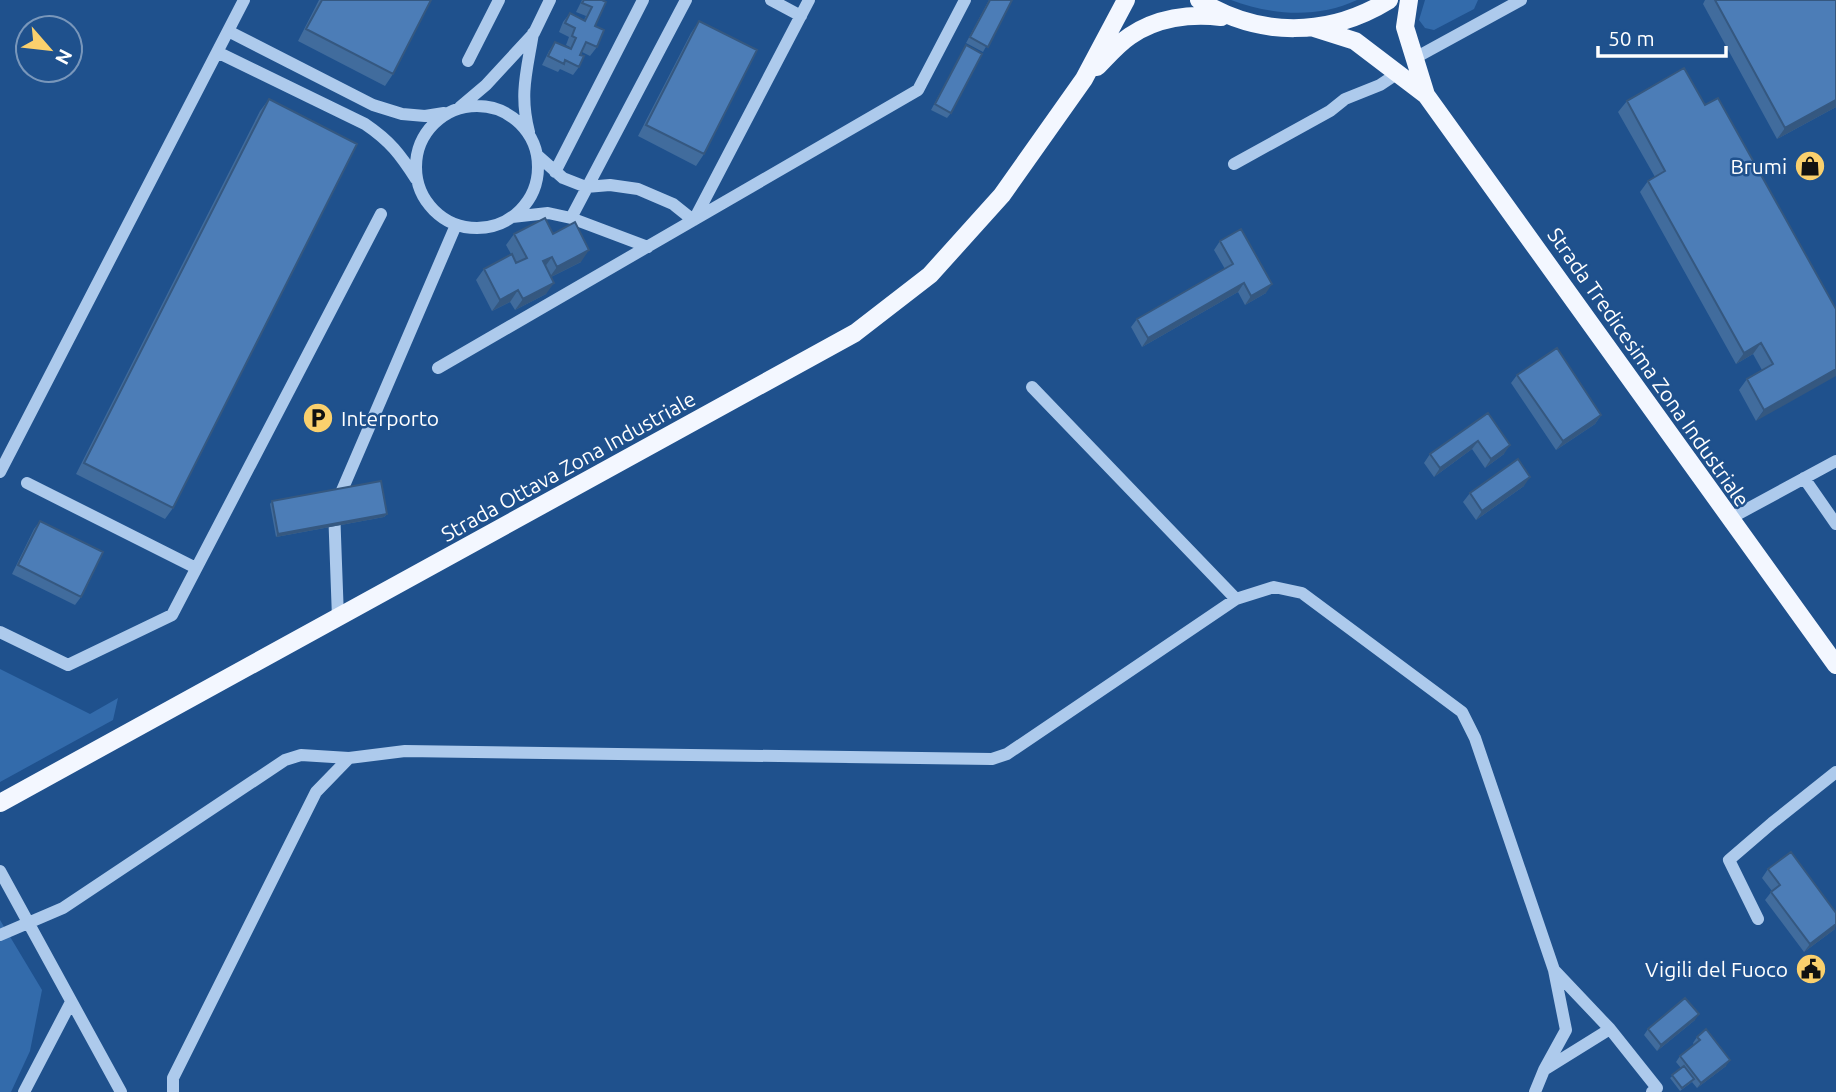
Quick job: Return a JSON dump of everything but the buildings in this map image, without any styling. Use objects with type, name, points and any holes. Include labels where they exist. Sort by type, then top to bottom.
[{"type":"main road","points":[[1084,79],[1126,0]]},
{"type":"main road","points":[[1199,0],[1236,19]]},
{"type":"main road","points":[[1084,79],[1130,36],[1161,21],[1200,15],[1236,19],[1275,28],[1314,28],[1354,18],[1389,0]]},
{"type":"main road","points":[[1409,0],[1405,27],[1426,94]]},
{"type":"main road","points":[[1314,28],[1355,41],[1426,94]]},
{"type":"main road","name":"Strada Ottava Zona Industriale","points":[[0,803],[855,333],[930,275],[993,205],[1084,79]]},
{"type":"main road","name":"Strada Tredicesima Zona Industriale","points":[[1426,94],[1836,665]]},
{"type":"street","points":[[0,472],[244,0]]},
{"type":"street","points":[[468,61],[499,0]]},
{"type":"street","points":[[511,218],[524,205],[533,190],[538,173],[537,155],[523,109],[524,85],[534,33],[550,0]]},
{"type":"street","points":[[555,172],[643,0]]},
{"type":"street","points":[[571,218],[686,0]]},
{"type":"street","points":[[771,0],[801,16]]},
{"type":"street","points":[[694,220],[809,0]]},
{"type":"street","points":[[438,368],[918,90],[965,0]]},
{"type":"street","points":[[1415,58],[1521,0]]},
{"type":"street","points":[[228,31],[373,105],[402,114],[425,116],[476,105],[492,107],[514,118],[530,137]]},
{"type":"street","points":[[417,181],[415,161],[421,141],[432,125],[486,85],[534,33]]},
{"type":"street","points":[[217,52],[365,124],[387,139],[401,154],[417,181],[424,200],[438,215],[456,225],[475,228],[495,225],[511,218],[548,213],[571,218],[648,247]]},
{"type":"street","points":[[1234,164],[1331,111],[1345,99],[1380,85],[1398,73]]},
{"type":"street","points":[[537,155],[563,178],[586,187],[610,185],[638,189],[673,204],[694,220]]},
{"type":"street","points":[[0,632],[68,665],[172,615],[381,214]]},
{"type":"street","points":[[338,618],[334,509],[456,225]]},
{"type":"street","points":[[1032,387],[1236,599]]},
{"type":"street","points":[[1729,519],[1836,461]]},
{"type":"street","points":[[1804,478],[1836,524]]},
{"type":"street","points":[[27,483],[196,568]]},
{"type":"street","points":[[0,935],[63,908],[285,760],[301,755],[349,758],[405,751],[992,759],[1007,754],[1236,599],[1274,587],[1302,593],[1462,712],[1475,738],[1553,970],[1566,1030],[1535,1092]]},
{"type":"street","points":[[173,1092],[173,1078],[316,792],[349,758]]},
{"type":"street","points":[[1758,919],[1729,860],[1836,772]]},
{"type":"street","points":[[0,871],[121,1092]]},
{"type":"street","points":[[1553,970],[1610,1029],[1657,1088],[1652,1092]]},
{"type":"street","points":[[24,1092],[71,1002]]},
{"type":"street","points":[[1544,1070],[1610,1029]]},
{"type":"shaded area","points":[[1231,0],[1357,0],[1326,10],[1294,13],[1262,9]]},
{"type":"shaded area","points":[[1425,0],[1478,0],[1474,9],[1434,30],[1425,28],[1419,20]]},
{"type":"shaded area","points":[[0,669],[90,714],[118,698],[113,720],[0,782]]},
{"type":"shaded area","points":[[0,920],[42,990],[30,1051],[11,1092],[0,1092]]},
{"type":"place","name":"Brumi","points":[[1810,166]]},
{"type":"place","name":"Interporto","points":[[318,418]]},
{"type":"place","name":"Vigili del Fuoco","points":[[1811,969]]}]
